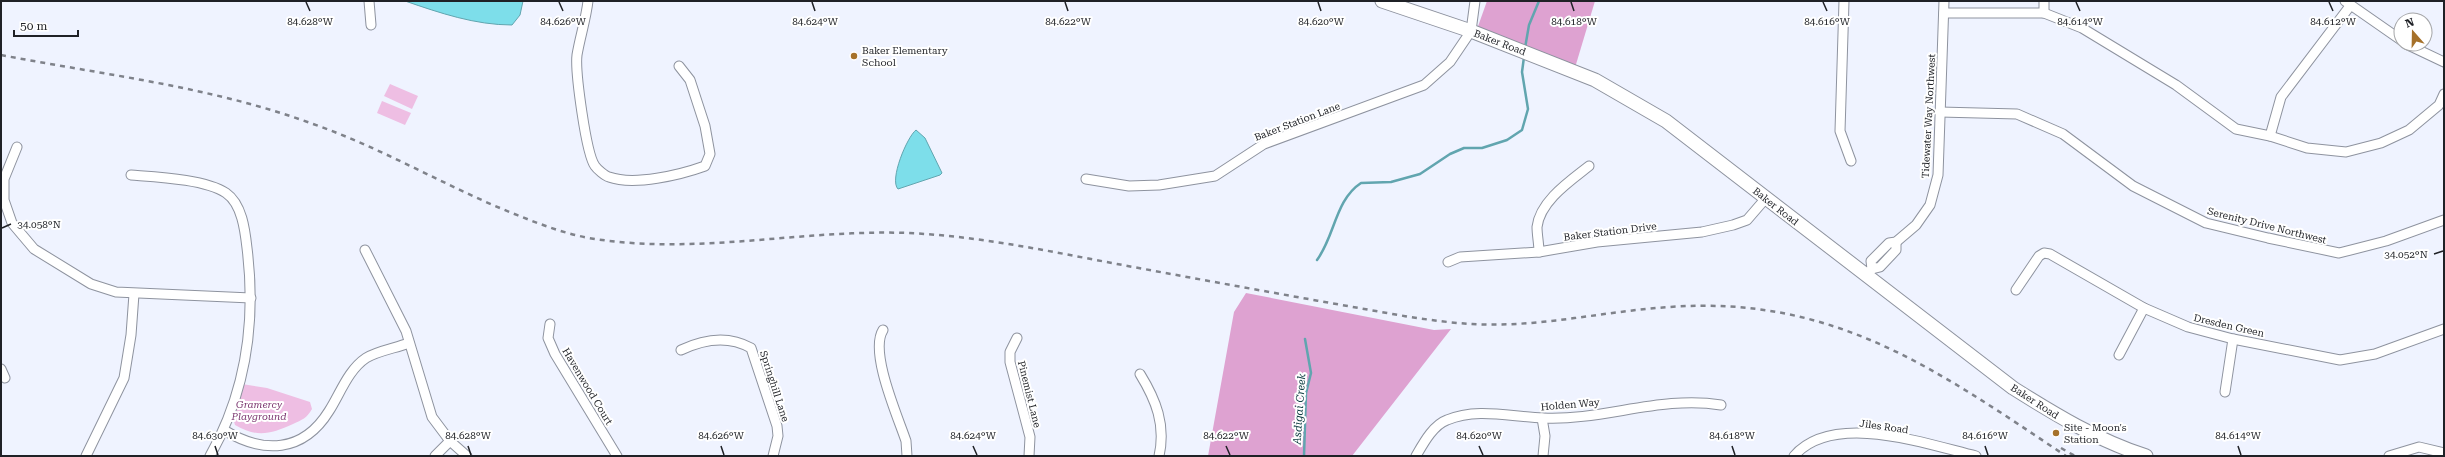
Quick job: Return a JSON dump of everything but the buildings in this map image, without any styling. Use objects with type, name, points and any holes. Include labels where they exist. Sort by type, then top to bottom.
[{"type":"main road","name":"Baker Road","points":[[1382,1],[1471,31],[1595,80],[1666,121],[1766,198],[1869,272],[1947,338],[2049,411],[2117,446],[2146,456]]},
{"type":"street","points":[[369,1],[371,26]]},
{"type":"street","points":[[588,1],[577,55],[576,82],[594,165],[608,177],[631,180],[662,178],[679,175],[705,166],[710,154],[705,126],[690,80],[679,66]]},
{"type":"street","points":[[1471,31],[1475,1]]},
{"type":"street","points":[[1844,1],[1840,131],[1851,161]]},
{"type":"street","name":"Tidewater Way Northwest","points":[[1869,272],[1880,267],[1896,250],[1896,242],[1916,225],[1930,205],[1938,175],[1944,1]]},
{"type":"street","points":[[2044,1],[2044,14]]},
{"type":"street","points":[[2270,136],[2281,97],[2348,3],[2393,34]]},
{"type":"street","points":[[1944,13],[2044,14],[2082,28],[2176,85],[2236,129],[2270,136],[2307,148],[2346,152],[2381,143],[2409,130],[2438,105],[2444,94]]},
{"type":"street","name":"Baker Station Lane","points":[[1086,179],[1129,186],[1159,185],[1214,176],[1264,144],[1424,85],[1450,62],[1471,31]]},
{"type":"street","points":[[2423,52],[2444,62]]},
{"type":"street","name":"Serenity Drive Northwest","points":[[1940,112],[2017,114],[2063,134],[2133,186],[2206,223],[2268,238],[2339,253],[2386,241],[2444,220]]},
{"type":"street","points":[[17,147],[4,179],[3,189],[7,212],[20,235],[34,249],[91,284],[116,292],[251,298]]},
{"type":"street","points":[[1539,252],[1537,228],[1539,218],[1552,198],[1589,166]]},
{"type":"street","points":[[131,175],[181,180],[211,187],[226,193],[233,200],[241,217],[246,234],[251,298],[250,339],[243,369],[224,430],[210,456]]},
{"type":"street","name":"Baker Station Drive","points":[[1448,262],[1460,257],[1539,252],[1597,242],[1702,232],[1733,225],[1746,220],[1766,198]]},
{"type":"street","points":[[365,250],[400,318],[432,417],[450,441],[467,456]]},
{"type":"street","name":"Dresden Green","points":[[2016,290],[2039,256],[2044,253],[2061,260],[2144,308],[2188,327],[2233,339],[2340,360],[2349,360],[2374,354],[2444,329]]},
{"type":"street","points":[[86,456],[124,378],[131,335],[134,294]]},
{"type":"street","points":[[2119,355],[2144,308]]},
{"type":"street","name":"Havenwood Court","points":[[550,324],[548,338],[555,354],[617,456]]},
{"type":"street","points":[[883,330],[880,335],[879,355],[906,441],[907,456]]},
{"type":"street","name":"Pinemist Lane","points":[[1017,338],[1010,352],[1010,362],[1030,437],[1029,456]]},
{"type":"street","name":"Springhill Lane","points":[[681,350],[694,344],[716,339],[744,344],[751,348],[777,426],[778,436],[774,456]]},
{"type":"street","points":[[2225,392],[2233,339]]},
{"type":"street","points":[[224,430],[240,440],[258,445],[272,446],[297,440],[320,424],[356,367],[366,358],[409,344]]},
{"type":"street","points":[[1,368],[5,378]]},
{"type":"street","points":[[1140,374],[1156,400],[1162,433],[1159,456]]},
{"type":"street","name":"Holden Way","points":[[1416,456],[1438,424],[1458,416],[1478,413],[1542,418],[1675,402],[1721,405]]},
{"type":"street","points":[[1542,418],[1545,436],[1544,456]]},
{"type":"street","name":"Jiles Road","points":[[1794,456],[1802,447],[1821,437],[1864,433],[1929,444],[1976,456]]},
{"type":"street","points":[[436,456],[450,441]]},
{"type":"street","points":[[2389,456],[2419,447],[2444,453]]},
{"type":"green space","points":[[390,84],[418,96],[412,109],[384,96]]},
{"type":"green space","points":[[382,101],[411,113],[405,125],[377,113]]},
{"type":"green space","name":"Gramercy Playground","points":[[242,384],[267,388],[310,402],[312,409],[302,420],[278,430],[264,433],[250,432],[235,425],[233,418]]},
{"type":"shaded area","points":[[1487,1],[1595,1],[1574,71],[1476,32]]},
{"type":"shaded area","points":[[1246,293],[1434,330],[1451,329],[1352,456],[1208,456],[1234,312]]},
{"type":"water","points":[[405,1],[523,1],[520,15],[512,25],[471,21]]},
{"type":"water","points":[[916,130],[925,138],[942,173],[898,189],[896,184],[897,168],[908,141]]},
{"type":"waterway","name":"Asdigai Creek","points":[[1525,48],[1529,25],[1539,1]]},
{"type":"waterway","name":"Asdigai Creek","points":[[1317,260],[1328,240],[1340,209],[1352,190],[1361,183],[1391,182],[1420,174],[1450,154],[1464,148],[1482,148],[1507,140],[1522,130],[1528,109],[1522,72],[1524,57]]},
{"type":"waterway","name":"Asdigai Creek","points":[[1304,456],[1306,393],[1311,373],[1305,339]]},
{"type":"railway","points":[[1,55],[198,91],[275,111],[364,144],[512,213],[559,231],[589,238],[629,243],[669,244],[748,241],[868,233],[908,233],[960,237],[1013,245],[1410,317],[1464,324],[1522,324],[1670,307],[1729,306],[1783,313],[1833,326],[1881,345],[1927,368],[2019,424],[2066,456]]},
{"type":"railway","points":[[2061,448],[2075,456]]},
{"type":"place","name":"Baker Elementary School","points":[[854,56]]},
{"type":"place","name":"Site - Moon's Station","points":[[2056,433]]}]
